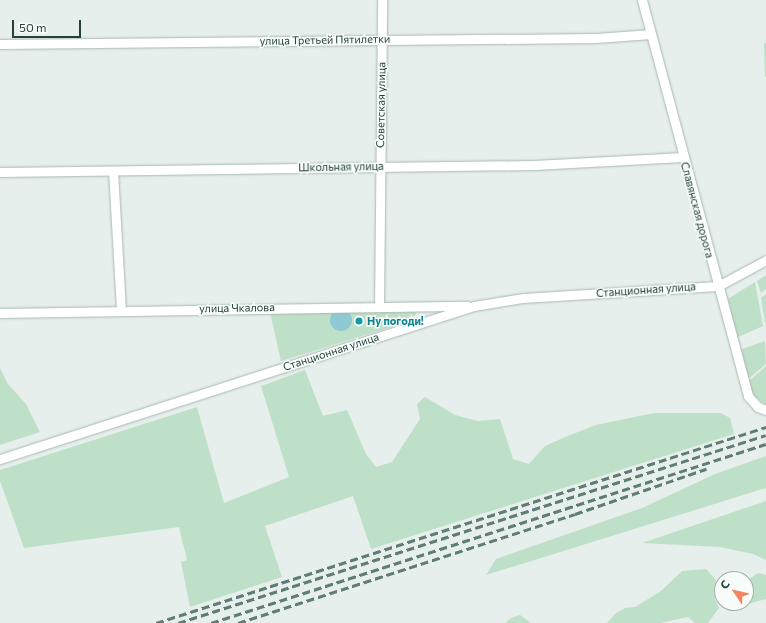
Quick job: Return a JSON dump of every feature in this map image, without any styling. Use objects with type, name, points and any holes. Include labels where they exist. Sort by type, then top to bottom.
[{"type":"street","name":"Советская улица","points":[[379,306],[382,0]]},
{"type":"street","name":"Славянская дорога","points":[[642,0],[748,396],[758,407],[766,410]]},
{"type":"street","name":"улица Третьей Пятилетки","points":[[0,44],[596,38],[651,34]]},
{"type":"street","name":"Школьная улица","points":[[0,172],[534,165],[683,157]]},
{"type":"street","points":[[114,171],[121,310]]},
{"type":"street","points":[[718,286],[766,260]]},
{"type":"street","name":"Станционная улица","points":[[0,459],[474,306],[523,298],[718,286]]},
{"type":"street","name":"улица Чкалова","points":[[0,313],[379,306],[474,306]]},
{"type":"street","points":[[424,306],[427,312],[425,322]]},
{"type":"green space","points":[[764,43],[766,43],[766,77],[765,77]]},
{"type":"green space","points":[[766,275],[766,289],[761,293],[757,281]]},
{"type":"green space","points":[[755,282],[763,326],[736,338],[728,299]]},
{"type":"green space","points":[[766,294],[766,328],[761,298]]},
{"type":"green space","points":[[415,310],[416,314],[410,321],[281,361],[270,312]]},
{"type":"green space","points":[[765,341],[766,364],[747,380],[739,350]]},
{"type":"green space","points":[[766,366],[766,405],[752,394],[748,382]]},
{"type":"green space","points":[[0,368],[8,384],[26,404],[40,432],[0,445]]},
{"type":"green space","points":[[305,370],[323,416],[347,410],[366,454],[376,467],[392,462],[420,419],[417,404],[425,397],[455,415],[478,421],[500,419],[513,459],[529,464],[545,446],[565,437],[596,425],[654,413],[721,413],[730,418],[734,434],[371,549],[353,496],[265,526],[282,577],[190,607],[181,562],[187,560],[179,527],[24,548],[0,481],[0,470],[197,407],[224,503],[289,477],[261,386]]},
{"type":"green space","points":[[766,456],[766,488],[486,575],[496,559],[642,508],[715,474]]},
{"type":"green space","points":[[766,501],[766,560],[753,554],[720,547],[642,543]]},
{"type":"green space","points":[[706,569],[714,578],[714,611],[717,611],[708,623],[695,623],[688,617],[660,623],[607,623],[616,613],[625,608],[635,607],[661,591],[682,571]]},
{"type":"green space","points":[[758,573],[766,575],[766,599],[754,602],[754,576]]},
{"type":"green space","points":[[520,615],[531,623],[505,623],[511,618]]},
{"type":"water","points":[[341,309],[349,312],[352,320],[349,328],[341,331],[333,328],[330,320],[333,312]]},
{"type":"railway","points":[[156,623],[766,427]]},
{"type":"railway","points":[[178,623],[766,435]]},
{"type":"railway","points":[[211,623],[766,444]]},
{"type":"railway","points":[[238,623],[575,514],[706,469]]},
{"type":"place","name":"Ну погоди!","points":[[359,321]]}]
